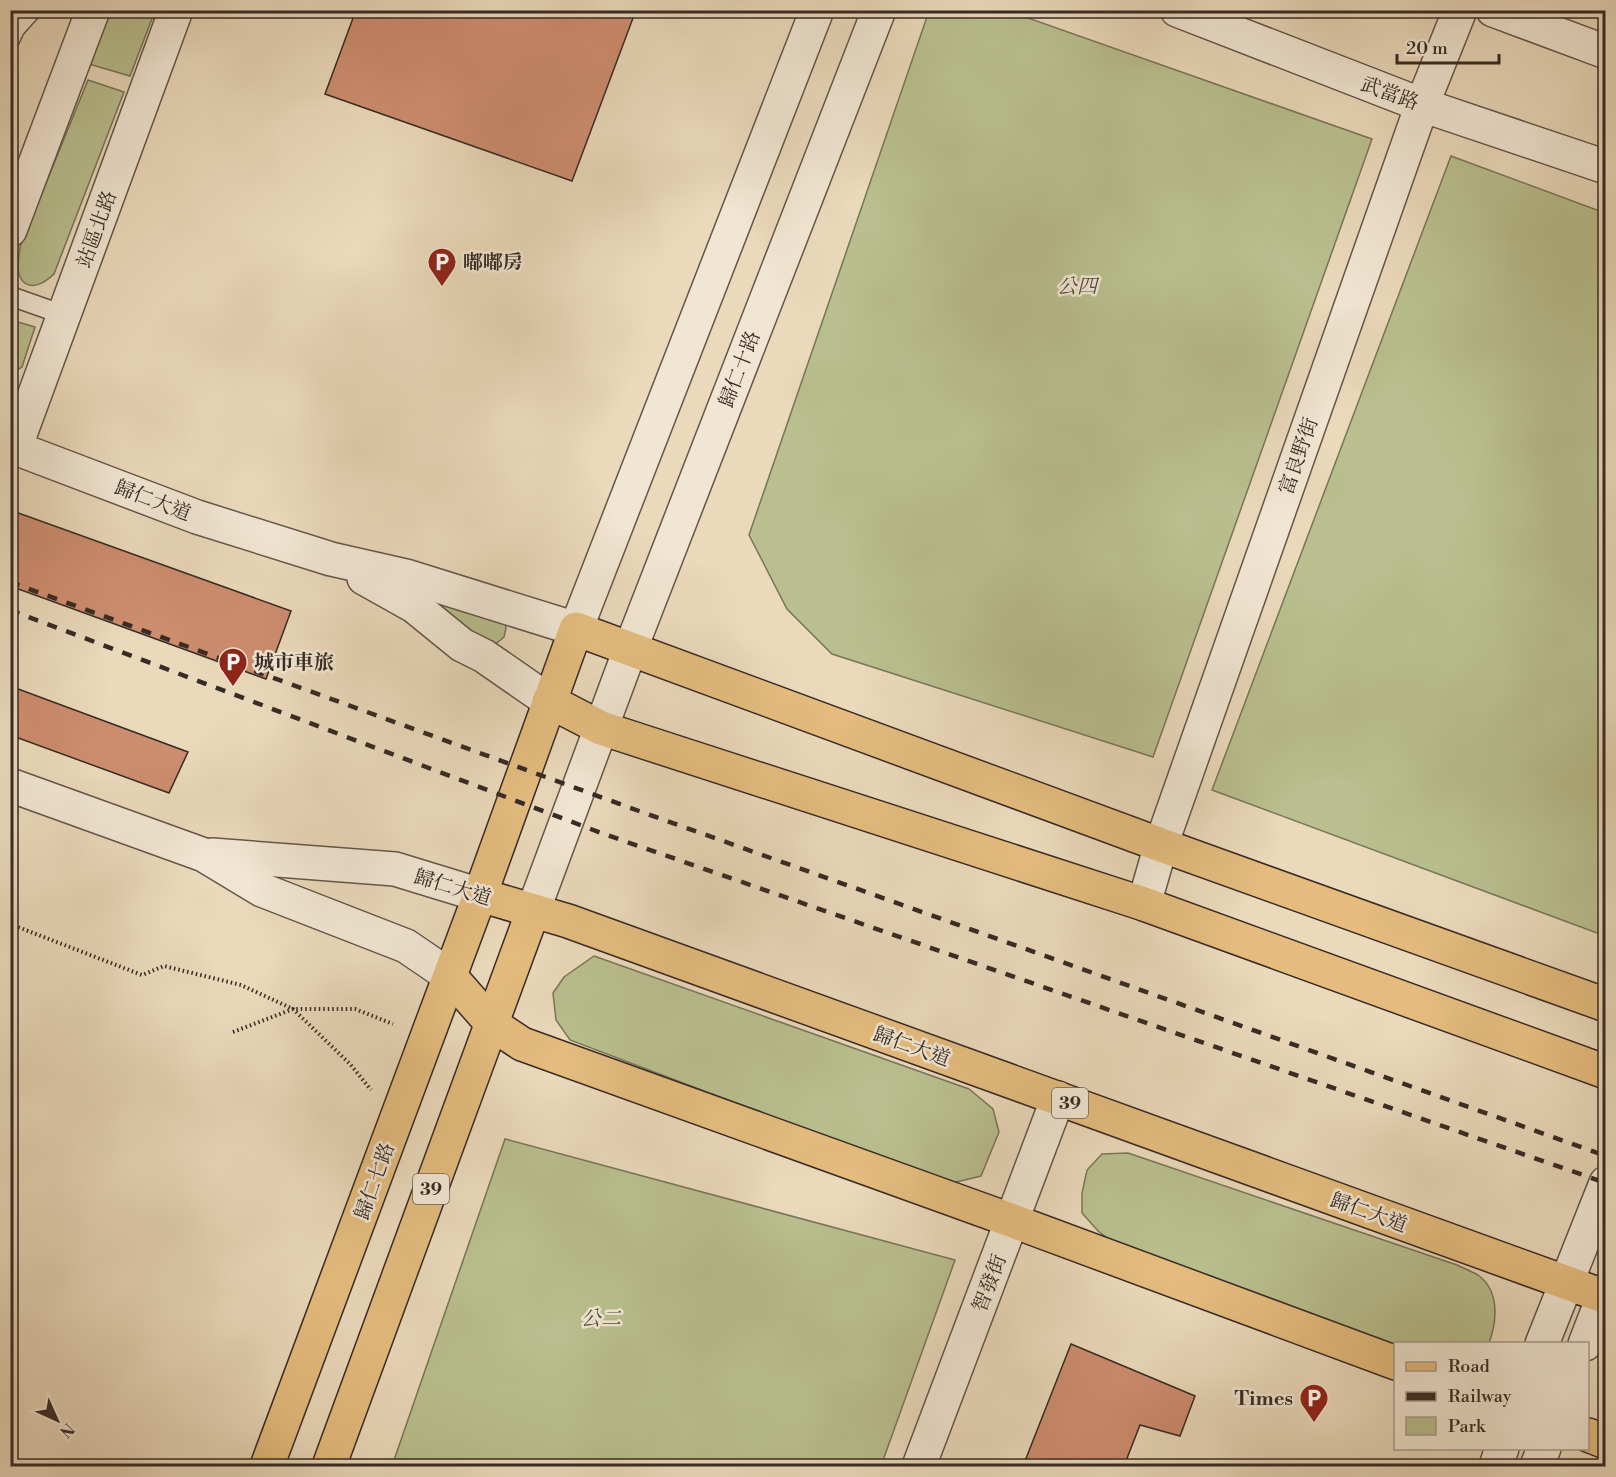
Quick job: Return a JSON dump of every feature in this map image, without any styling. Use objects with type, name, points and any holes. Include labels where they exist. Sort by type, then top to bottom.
[{"type":"main road","name":"歸仁大道","points":[[576,629],[1605,1005]]},
{"type":"main road","points":[[549,701],[576,629]]},
{"type":"main road","name":"歸仁大道","points":[[549,701],[601,728],[1143,904],[1605,1072]]},
{"type":"main road","name":"歸仁七路","points":[[267,1467],[480,895],[549,701]]},
{"type":"main road","name":"歸仁大道","points":[[480,895],[579,925],[1565,1283],[1605,1294]]},
{"type":"main road","name":"39","points":[[328,1467],[533,911]]},
{"type":"main road","name":"歸仁大道","points":[[450,976],[492,1024],[522,1044],[1013,1221],[1394,1363]]},
{"type":"main road","points":[[1589,1436],[1605,1442]]},
{"type":"street","points":[[10,230],[93,10]]},
{"type":"street","name":"站區北路","points":[[13,447],[176,10]]},
{"type":"street","points":[[576,629],[817,10]]},
{"type":"street","name":"歸仁十路","points":[[533,911],[630,650],[879,10]]},
{"type":"street","name":"武當路","points":[[1177,10],[1422,105],[1605,167]]},
{"type":"street","name":"富良野街","points":[[1143,904],[1161,844],[1422,105],[1460,10]]},
{"type":"street","points":[[1493,10],[1605,52]]},
{"type":"street","name":"歸仁大道","points":[[13,447],[197,517],[331,559],[406,576],[576,629]]},
{"type":"street","name":"歸仁大道","points":[[331,559],[414,606],[462,645],[484,656],[549,701]]},
{"type":"street","name":"歸仁大道","points":[[10,784],[204,855],[262,890],[406,946],[450,976]]},
{"type":"street","name":"歸仁大道","points":[[204,855],[395,869],[480,895]]},
{"type":"street","name":"智發街","points":[[919,1467],[1058,1098]]},
{"type":"street","points":[[1543,1342],[1605,1183]]},
{"type":"street","points":[[1586,1342],[1605,1294]]},
{"type":"street","points":[[1496,1467],[1502,1450]]},
{"type":"street","points":[[1538,1467],[1544,1450]]},
{"type":"lane","points":[[10,40],[15,28],[32,10]]},
{"type":"lane","points":[[10,296],[64,315]]},
{"type":"path","points":[[10,924],[142,975],[164,966],[241,984],[293,1009],[350,1064],[371,1090]]},
{"type":"path","points":[[233,1032],[293,1009],[355,1009],[393,1024]]},
{"type":"green space","points":[[108,11],[155,11],[130,76],[89,64]]},
{"type":"green space","name":"公四","points":[[929,11],[1008,11],[1372,139],[1153,757],[832,654],[787,609],[749,535]]},
{"type":"green space","points":[[88,80],[124,92],[54,274],[37,285],[27,285],[19,273],[20,247]]},
{"type":"green space","points":[[1451,156],[1605,213],[1605,936],[1212,790]]},
{"type":"green space","points":[[11,320],[35,327],[22,367],[11,374]]},
{"type":"green space","points":[[409,585],[504,620],[506,628],[504,637],[493,646],[483,643]]},
{"type":"green space","points":[[594,956],[969,1089],[993,1109],[999,1132],[981,1176],[948,1184],[570,1040],[556,1020],[553,993],[564,977]]},
{"type":"green space","name":"公二","points":[[505,1139],[955,1260],[881,1466],[392,1466]]},
{"type":"green space","points":[[1128,1153],[1457,1265],[1478,1275],[1490,1289],[1495,1307],[1494,1325],[1489,1342],[1394,1342],[1394,1346],[1110,1240],[1098,1231],[1082,1213],[1082,1193],[1087,1170],[1102,1154]]},
{"type":"building","points":[[356,10],[636,10],[572,181],[325,94]]},
{"type":"building","points":[[10,510],[291,611],[266,679],[10,586]]},
{"type":"building","points":[[10,686],[188,752],[169,793],[10,735]]},
{"type":"building","points":[[1071,1344],[1195,1396],[1180,1436],[1140,1425],[1124,1466],[1023,1466]]},
{"type":"railway","points":[[10,582],[639,811],[1606,1156]]},
{"type":"railway","points":[[10,610],[604,834],[1606,1183]]},
{"type":"place","name":"嘟嘟房","points":[[442,288]]},
{"type":"place","name":"城市車旅","points":[[233,688]]},
{"type":"place","name":"Times","points":[[1314,1424]]}]
